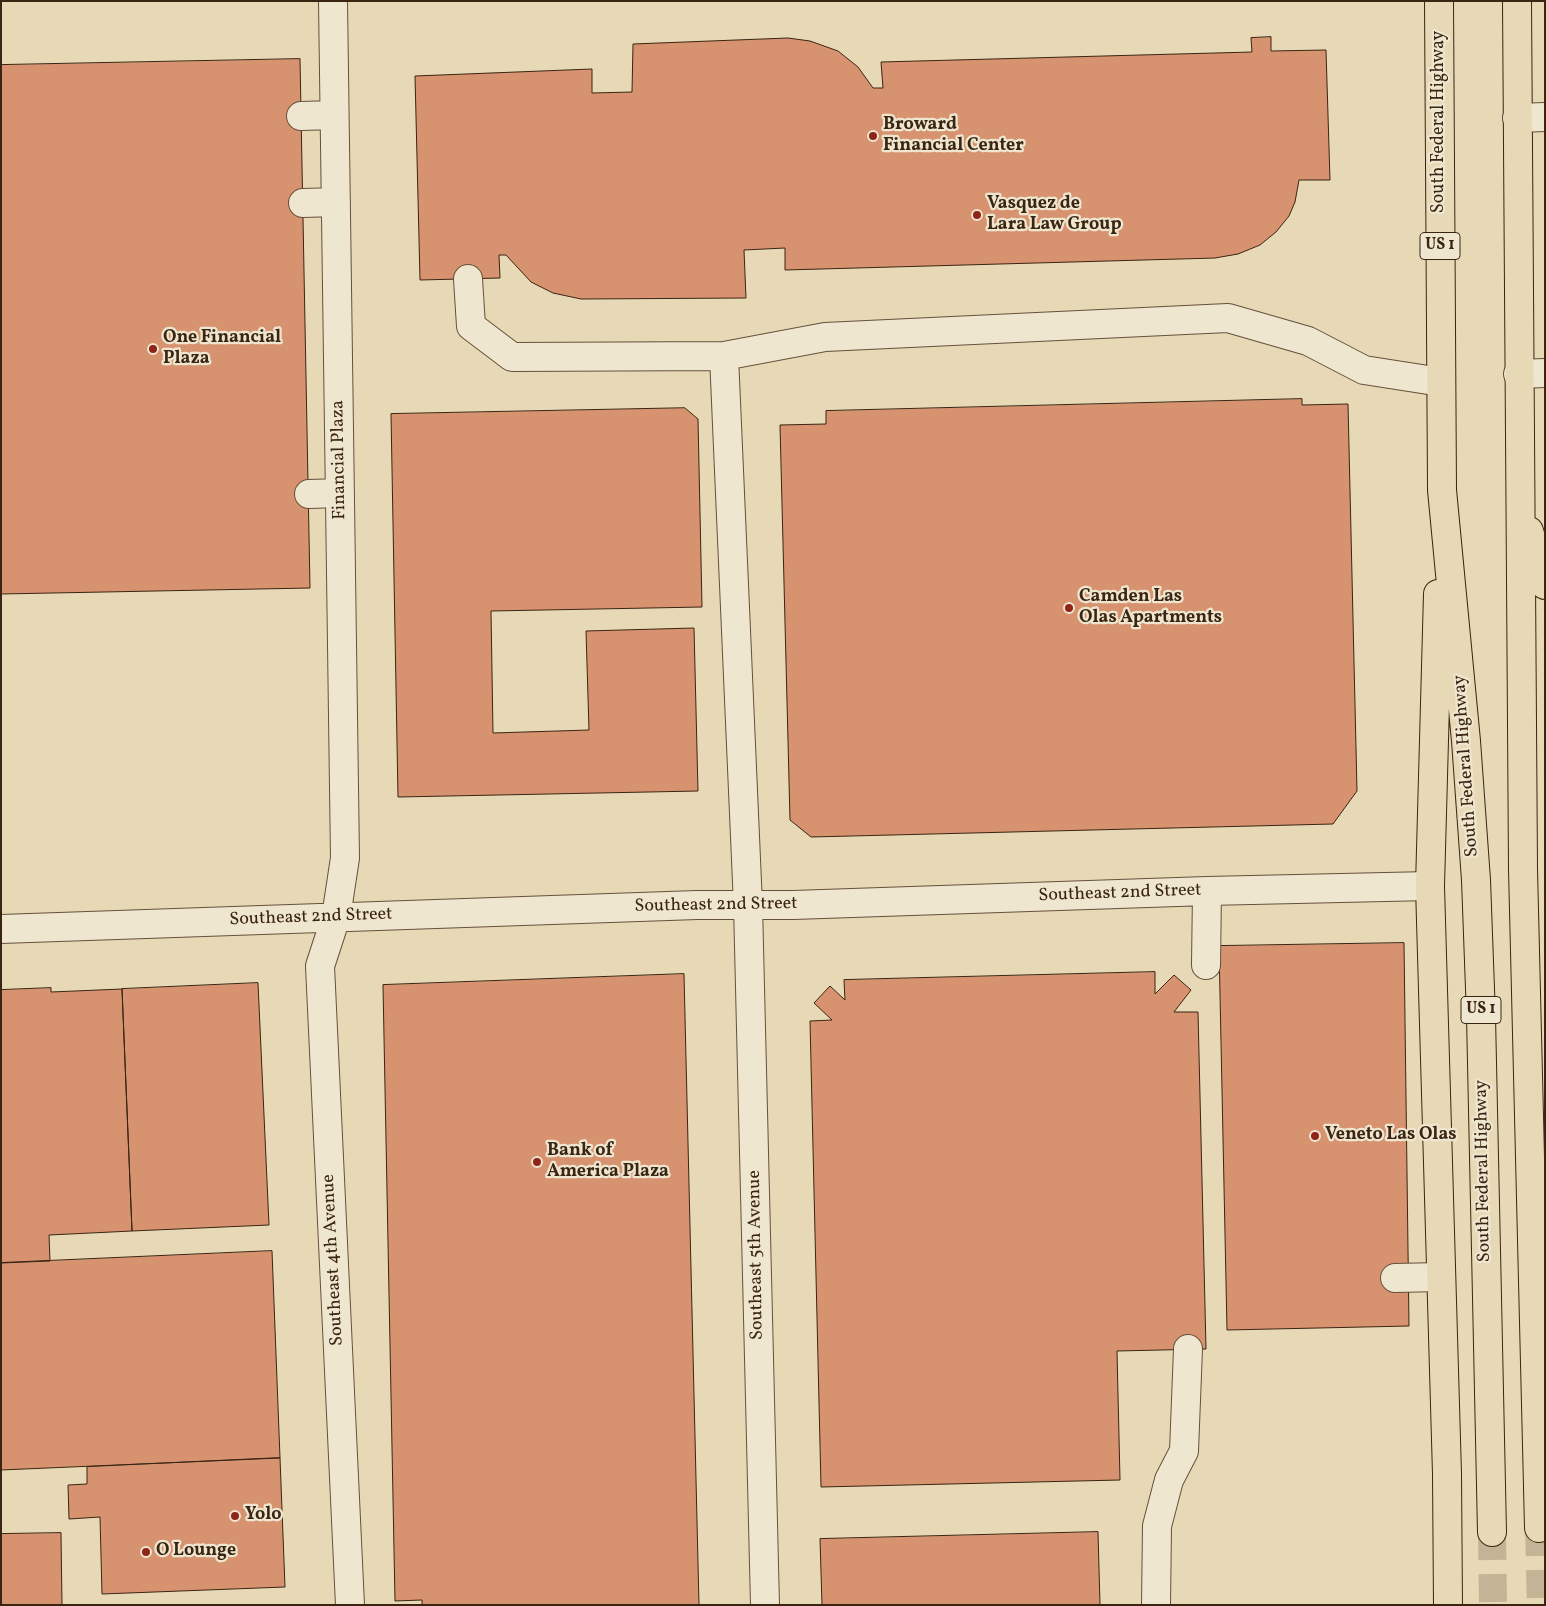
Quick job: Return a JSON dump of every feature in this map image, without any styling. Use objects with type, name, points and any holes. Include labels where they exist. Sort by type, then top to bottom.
[{"type":"main road","name":"South Federal Highway","points":[[1439,1],[1442,490],[1466,742],[1476,890],[1481,1025],[1492,1532]]},
{"type":"main road","name":"US 1","points":[[1517,1],[1517,118],[1531,374],[1520,498],[1523,869],[1539,1528]]},
{"type":"main road","points":[[1442,490],[1434,679],[1430,886],[1448,1605]]},
{"type":"main road","points":[[1520,498],[1545,585]]},
{"type":"street","name":"Financial Plaza","points":[[333,1],[346,858],[336,917]]},
{"type":"street","points":[[301,116],[334,115]]},
{"type":"street","points":[[1517,118],[1545,117]]},
{"type":"street","points":[[303,204],[336,202]]},
{"type":"street","points":[[468,279],[471,326],[512,357],[724,356],[825,337],[1228,318],[1308,341],[1364,370],[1441,382]]},
{"type":"street","name":"Southeast 5th Avenue","points":[[724,356],[748,905],[765,1605]]},
{"type":"street","points":[[309,494],[340,494]]},
{"type":"street","name":"Southeast 2nd Street","points":[[1,928],[687,905],[748,905],[1430,886]]},
{"type":"street","points":[[1206,965],[1207,891]]},
{"type":"street","name":"Southeast 4th Avenue","points":[[336,917],[320,966],[350,1605]]},
{"type":"street","points":[[1395,1278],[1441,1276]]},
{"type":"street","points":[[1156,1605],[1157,1526],[1169,1480],[1184,1450],[1188,1349]]},
{"type":"building","name":"Broward Financial Center","points":[[1271,37],[1271,51],[1326,50],[1330,180],[1299,180],[1295,202],[1289,216],[1276,232],[1260,245],[1238,254],[1215,258],[785,270],[785,248],[744,250],[746,298],[581,299],[553,293],[531,282],[506,255],[499,255],[500,278],[420,280],[415,76],[592,69],[592,93],[632,92],[633,44],[788,38],[810,41],[838,51],[858,67],[873,88],[883,88],[881,62],[1252,52],[1251,38]]},
{"type":"building","name":"One Financial Plaza","points":[[300,59],[310,588],[1,594],[1,65]]},
{"type":"building","name":"Camden Las Olas Apartments","points":[[1302,399],[1302,405],[1348,404],[1357,791],[1333,824],[811,837],[790,820],[780,425],[826,424],[826,411]]},
{"type":"building","points":[[685,408],[698,419],[702,607],[491,611],[493,733],[589,730],[586,631],[694,628],[698,791],[398,797],[391,414]]},
{"type":"building","name":"Veneto Las Olas","points":[[1404,943],[1409,1326],[1227,1330],[1219,946]]},
{"type":"building","points":[[1155,972],[1155,994],[1174,975],[1191,990],[1174,1012],[1198,1012],[1206,1349],[1117,1351],[1120,1480],[821,1487],[810,1021],[832,1020],[814,1003],[830,986],[845,1000],[844,980]]},
{"type":"building","name":"Bank of America Plaza","points":[[684,974],[699,1605],[422,1605],[422,1600],[395,1601],[383,985]]},
{"type":"building","points":[[258,983],[269,1225],[132,1231],[122,989]]},
{"type":"building","points":[[51,988],[51,992],[122,989],[132,1231],[49,1235],[50,1261],[1,1263],[1,990]]},
{"type":"building","points":[[272,1251],[280,1458],[1,1470],[1,1263]]},
{"type":"building","points":[[280,1458],[285,1587],[102,1594],[100,1517],[69,1519],[68,1485],[87,1484],[87,1467]]},
{"type":"building","points":[[1098,1532],[1100,1605],[822,1605],[820,1539]]},
{"type":"building","points":[[61,1533],[62,1605],[1,1605],[1,1534]]},
{"type":"tunnel","points":[[1539,1528],[1541,1605]]},
{"type":"tunnel","points":[[1492,1532],[1493,1605]]},
{"type":"place","name":"Broward Financial Center","points":[[873,136]]},
{"type":"place","name":"Vasquez de Lara Law Group","points":[[977,215]]},
{"type":"place","name":"One Financial Plaza","points":[[153,349]]},
{"type":"place","name":"Camden Las Olas Apartments","points":[[1069,608]]},
{"type":"place","name":"Veneto Las Olas","points":[[1315,1136]]},
{"type":"place","name":"Bank of America Plaza","points":[[537,1162]]},
{"type":"place","name":"Yolo","points":[[235,1516]]},
{"type":"place","name":"O Lounge","points":[[146,1552]]}]
